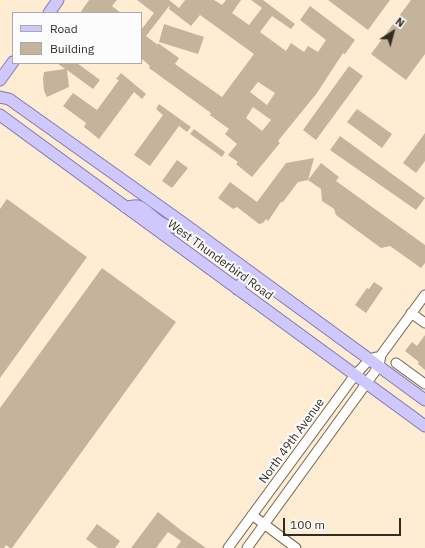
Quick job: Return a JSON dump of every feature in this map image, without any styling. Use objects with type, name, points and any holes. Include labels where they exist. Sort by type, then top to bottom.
[{"type":"main road","points":[[50,12],[58,0]]},
{"type":"main road","points":[[0,80],[12,63]]},
{"type":"main road","name":"West Thunderbird Road","points":[[0,97],[9,99],[102,167],[183,223],[425,400]]},
{"type":"main road","name":"West Thunderbird Road","points":[[0,115],[425,426]]},
{"type":"main road","points":[[125,207],[138,206],[168,226],[175,227],[183,223]]},
{"type":"main road","points":[[238,289],[250,272]]},
{"type":"street","name":"North 49th Avenue","points":[[228,548],[355,375],[370,359],[380,354],[425,295]]},
{"type":"street","points":[[412,313],[425,323]]},
{"type":"street","points":[[247,548],[379,366],[380,354]]},
{"type":"street","points":[[396,363],[425,384]]},
{"type":"street","points":[[252,515],[296,548]]},
{"type":"building","points":[[89,0],[117,0],[112,6],[120,12],[81,12]]},
{"type":"building","points":[[137,0],[169,0],[179,8],[185,0],[214,0],[222,5],[226,0],[241,0],[232,13],[249,25],[262,8],[251,0],[263,0],[295,24],[291,29],[272,16],[260,32],[286,51],[291,43],[304,52],[308,46],[318,52],[326,40],[300,20],[310,6],[355,40],[345,54],[343,53],[317,93],[278,141],[280,143],[252,177],[236,164],[238,162],[228,155],[237,144],[225,134],[229,129],[210,115],[211,113],[149,68],[150,66],[142,59],[142,29],[154,13]],"holes":[[[170,5],[169,9],[191,26],[200,15],[254,54],[222,97],[175,64],[179,58],[146,36]],[[258,82],[275,93],[267,105],[250,92]],[[253,107],[271,120],[262,131],[246,118]]]},
{"type":"building","points":[[328,0],[390,0],[368,30]]},
{"type":"building","points":[[411,0],[425,0],[425,54],[406,80],[371,54]]},
{"type":"building","points":[[164,24],[204,37],[198,54],[159,42]]},
{"type":"building","points":[[58,64],[78,64],[100,80],[93,89],[67,70],[69,87],[47,97],[44,91],[44,72],[65,69]]},
{"type":"building","points":[[349,66],[363,76],[316,140],[303,130]]},
{"type":"building","points":[[121,73],[146,94],[142,99],[134,92],[99,139],[84,127],[86,123],[63,106],[73,93],[97,110],[119,80],[116,79]]},
{"type":"building","points":[[159,104],[191,127],[187,132],[179,126],[150,166],[134,155],[163,115],[156,109]]},
{"type":"building","points":[[357,109],[392,134],[382,148],[347,122]]},
{"type":"building","points":[[194,129],[225,152],[222,157],[190,134]]},
{"type":"building","points":[[425,133],[425,161],[416,173],[403,163]]},
{"type":"building","points":[[340,136],[425,198],[416,210],[330,150]]},
{"type":"building","points":[[314,158],[308,180],[298,182],[283,202],[281,202],[268,221],[266,219],[263,223],[259,224],[237,207],[233,209],[218,198],[230,182],[257,202],[286,163]]},
{"type":"building","points":[[177,160],[188,168],[172,188],[162,181]]},
{"type":"building","points":[[321,163],[339,177],[336,181],[425,245],[425,263],[421,268],[390,246],[381,248],[336,215],[334,209],[322,201],[321,189],[308,180]]},
{"type":"building","points":[[7,199],[87,257],[0,378],[0,209]]},
{"type":"building","points":[[102,268],[176,322],[12,548],[6,545],[4,548],[0,548],[0,408]]},
{"type":"building","points":[[374,282],[383,288],[366,313],[355,305],[367,288],[369,289]]},
{"type":"building","points":[[425,335],[425,370],[418,364],[419,362],[405,351],[412,342],[417,346]]},
{"type":"building","points":[[158,512],[206,548],[176,548],[181,541],[168,532],[156,548],[131,548]]},
{"type":"building","points":[[97,524],[120,541],[115,548],[98,548],[86,539]]}]
